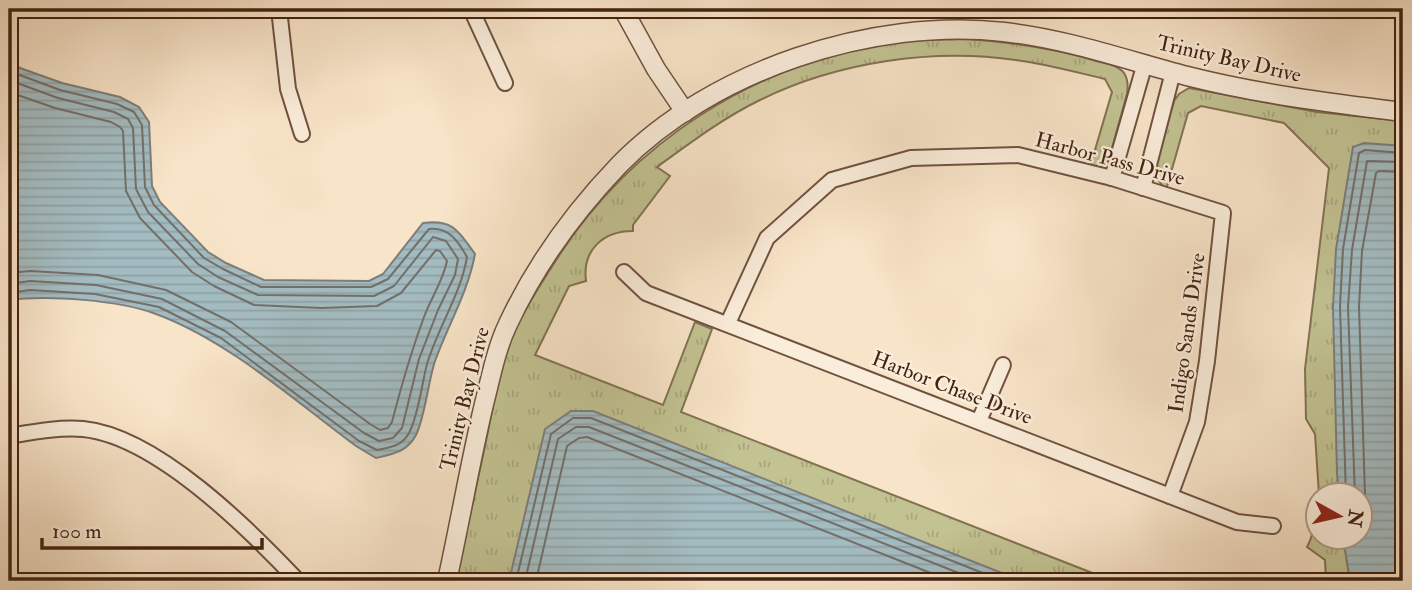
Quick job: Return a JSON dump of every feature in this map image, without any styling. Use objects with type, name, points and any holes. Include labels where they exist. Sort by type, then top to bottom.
[{"type":"street","points":[[279,9],[288,89],[302,134]]},
{"type":"street","points":[[471,9],[505,83]]},
{"type":"street","points":[[623,9],[656,69],[685,112]]},
{"type":"street","name":"Trinity Bay Drive","points":[[447,581],[494,365],[507,326],[555,243],[581,208],[621,164],[685,112],[774,65],[828,46],[886,34],[957,29],[1000,32],[1044,37],[1173,72],[1285,97],[1403,111]]},
{"type":"street","points":[[1112,178],[1144,64]]},
{"type":"street","points":[[1143,188],[1173,72]]},
{"type":"street","name":"Harbor Pass Drive","points":[[728,323],[766,238],[832,180],[911,158],[1018,155],[1112,178],[1223,213]]},
{"type":"street","name":"Indigo Sands Drive","points":[[1170,496],[1197,422],[1207,361],[1223,213]]},
{"type":"street","name":"Harbor Chase Drive","points":[[624,272],[646,293],[1237,522],[1273,526]]},
{"type":"street","points":[[979,421],[1003,365]]},
{"type":"street","points":[[9,436],[37,431],[83,429],[109,435],[159,459],[205,492],[298,581]]},
{"type":"green space","points":[[966,39],[1050,49],[1110,65],[1122,71],[1127,81],[1127,94],[1107,162],[1103,166],[1090,167],[1112,92],[1105,79],[1027,62],[951,56],[885,61],[821,76],[746,107],[657,167],[670,176],[633,225],[633,231],[612,234],[597,244],[587,260],[586,281],[569,286],[535,355],[663,405],[695,322],[712,329],[681,412],[1113,581],[456,581],[497,386],[510,342],[553,265],[584,221],[619,182],[658,146],[700,115],[746,89],[794,68],[845,52],[897,42]]},
{"type":"green space","points":[[1189,88],[1317,112],[1403,121],[1403,581],[1326,581],[1325,560],[1314,552],[1374,552],[1374,482],[1318,482],[1315,434],[1306,419],[1305,369],[1329,168],[1284,123],[1201,106],[1188,113],[1166,190],[1155,176],[1155,169],[1174,101]]},
{"type":"water","points":[[9,64],[62,83],[120,97],[139,107],[149,122],[152,186],[160,202],[208,252],[264,280],[369,281],[383,274],[423,223],[442,223],[460,233],[475,254],[472,268],[435,361],[419,428],[412,441],[399,451],[376,458],[235,356],[156,314],[123,305],[83,300],[9,300]]},
{"type":"water","points":[[1364,143],[1403,146],[1403,581],[1350,581],[1345,552],[1374,552],[1374,482],[1338,482],[1337,473],[1333,307],[1336,249],[1353,147]]},
{"type":"water","points":[[571,411],[593,411],[1022,581],[509,581],[545,429]]},
{"type":"waterway","points":[[1401,70],[1403,53]]}]
